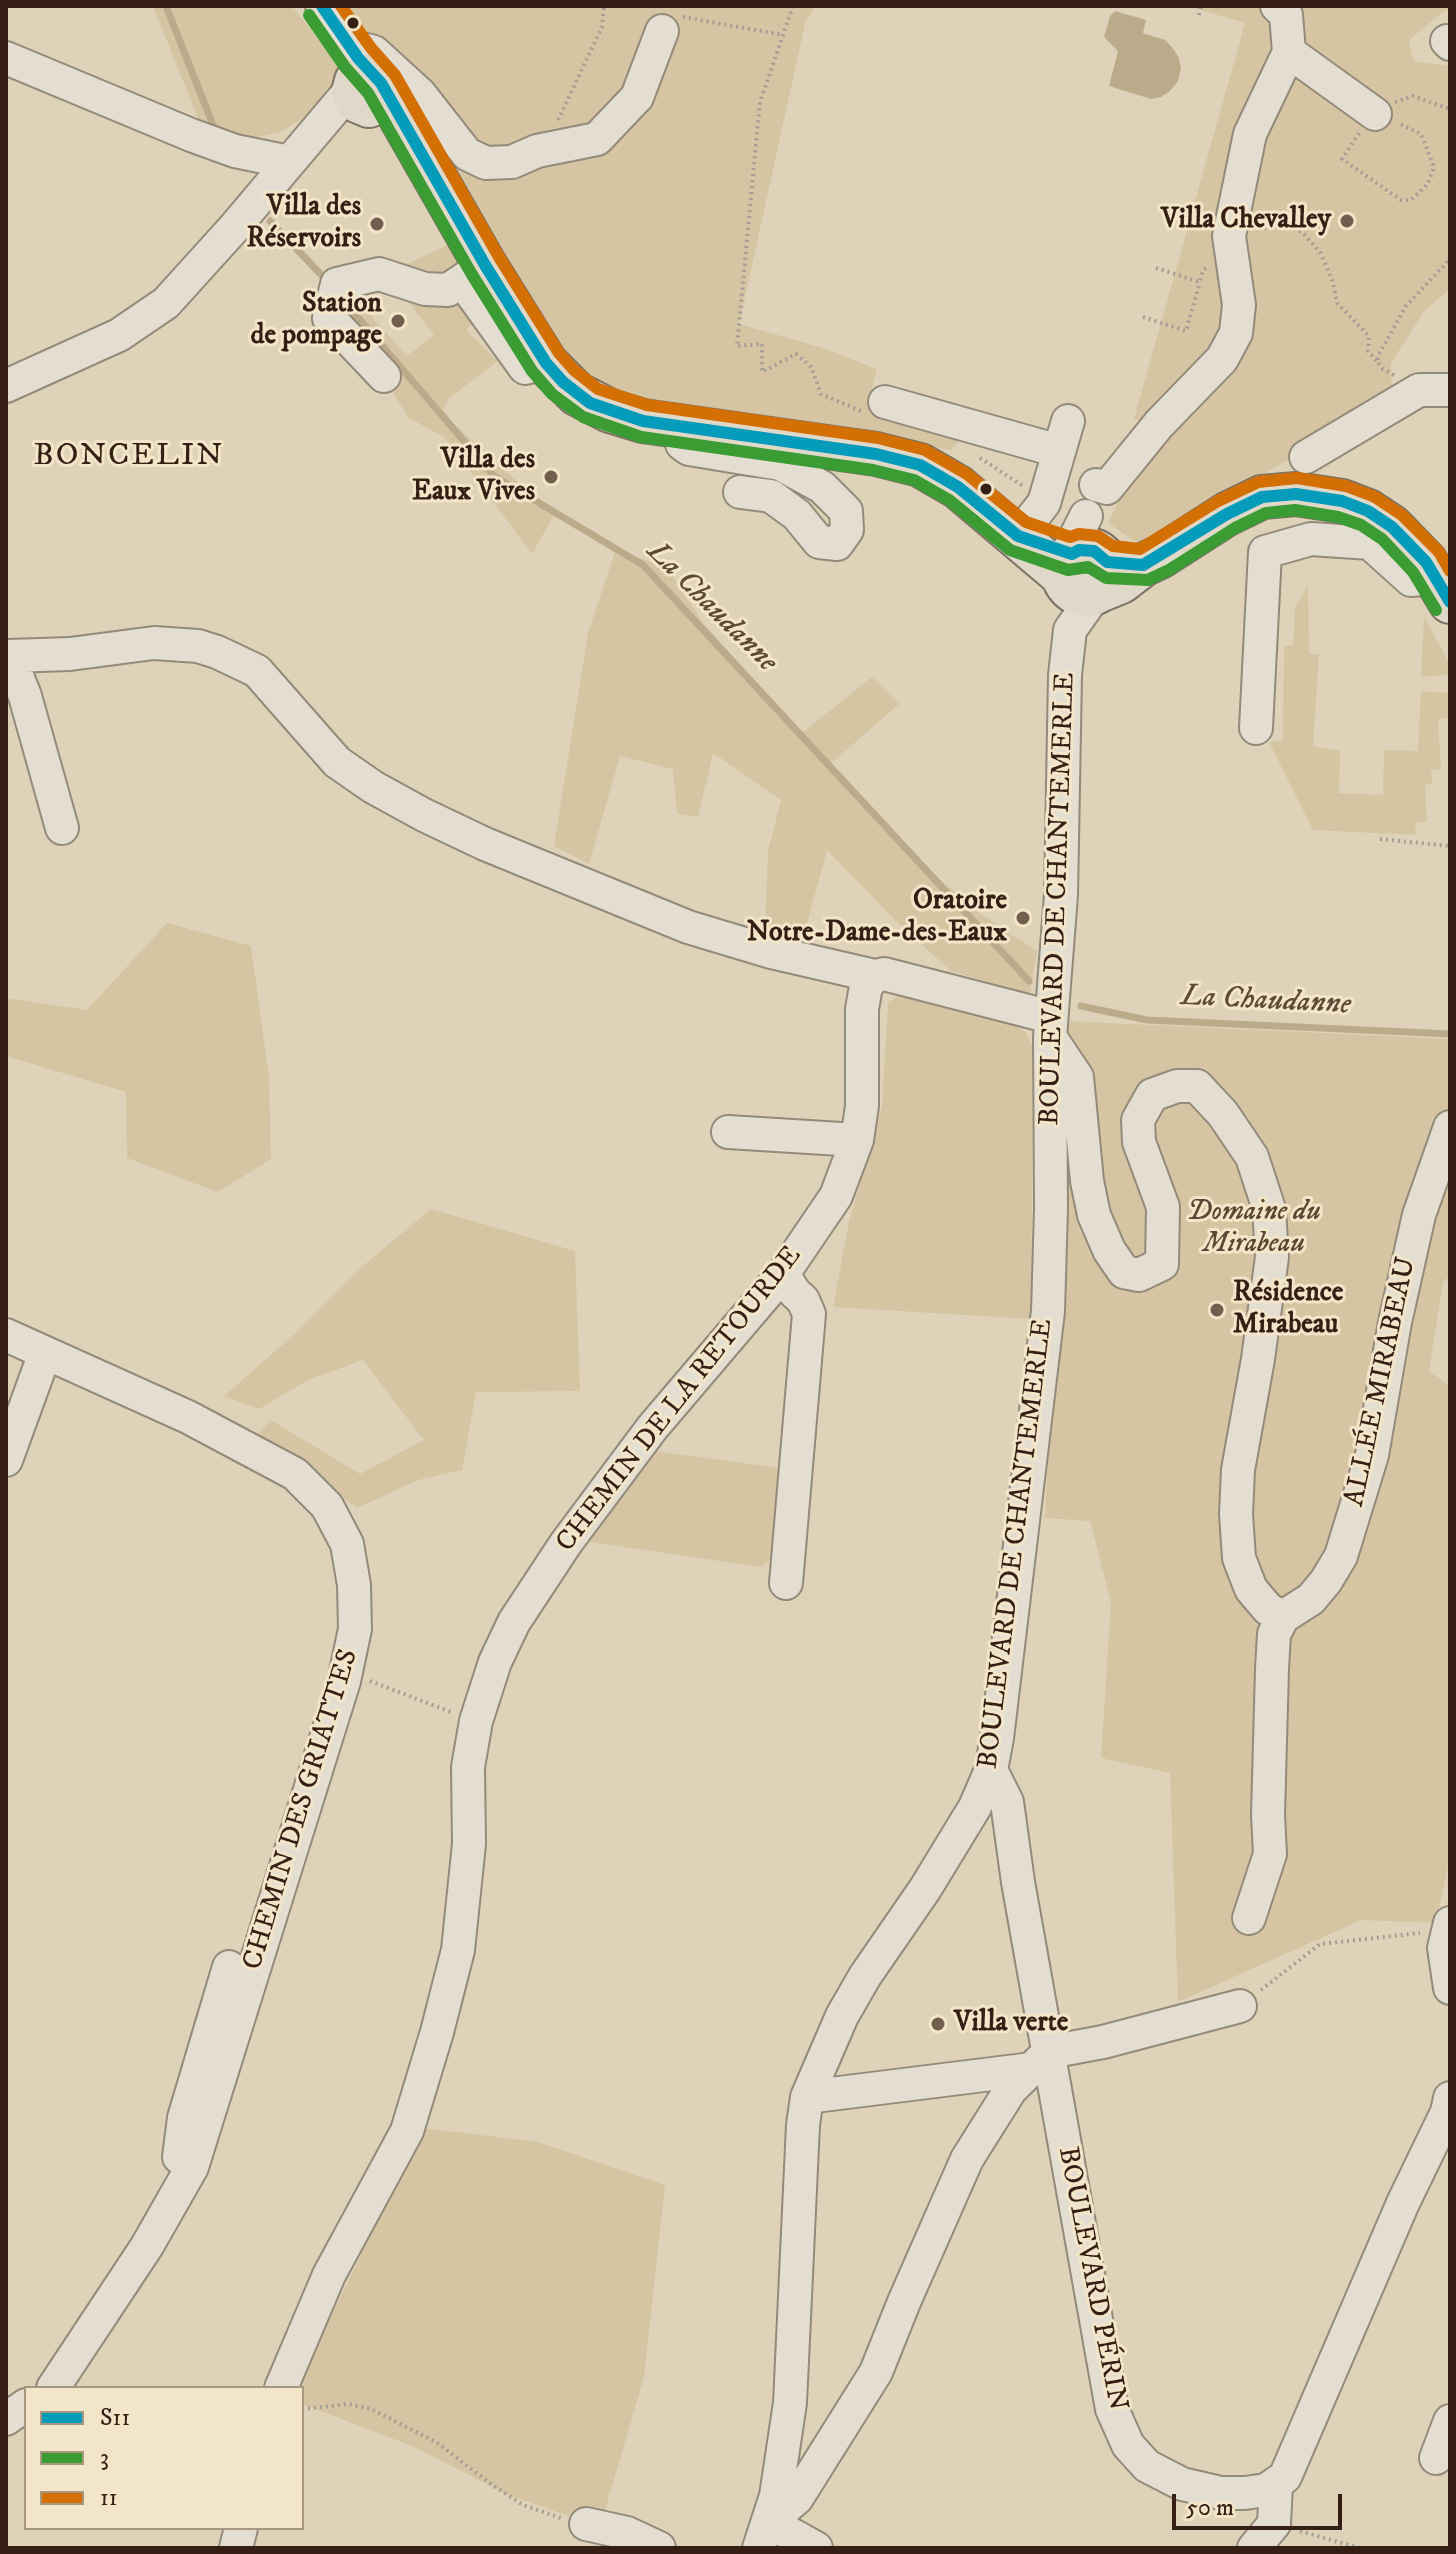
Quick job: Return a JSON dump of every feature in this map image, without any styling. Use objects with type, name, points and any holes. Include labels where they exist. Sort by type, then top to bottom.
[{"type":"main road","points":[[359,84],[407,125],[474,274],[563,382],[590,403],[643,421],[876,454],[920,465],[958,487],[1018,536],[1092,572],[1160,557],[1227,514],[1262,497],[1296,494],[1342,501],[1368,511],[1392,527],[1413,546],[1443,590]]},
{"type":"street","points":[[322,6],[359,84]]},
{"type":"street","points":[[1096,485],[1107,488],[1159,424],[1222,359],[1236,333],[1239,305],[1229,236],[1250,134],[1289,52],[1286,15],[1277,6]]},
{"type":"street","points":[[6,386],[119,335],[166,303],[359,84],[367,50],[374,52],[420,94],[467,154],[486,163],[512,162],[546,148],[597,139],[637,97],[662,31]]},
{"type":"street","points":[[1289,52],[1375,114]]},
{"type":"street","points":[[6,58],[205,140],[235,151],[289,162]]},
{"type":"street","points":[[384,376],[329,318],[334,293],[379,274],[425,289],[448,290],[474,274]]},
{"type":"street","points":[[1306,457],[1396,378],[1419,390],[1450,390]]},
{"type":"street","points":[[874,407],[1063,436],[1044,503],[1018,536]]},
{"type":"street","points":[[682,426],[682,444],[689,449],[780,464],[822,487],[846,511],[847,530],[837,544],[819,542],[797,515],[771,496],[740,492]]},
{"type":"street","points":[[1256,728],[1265,552],[1311,539],[1370,543],[1411,580],[1443,590]]},
{"type":"street","name":"BOULEVARD DE CHANTEMERLE","points":[[764,2535],[779,2481],[790,2403],[803,2125],[807,2097],[842,2016],[865,1976],[975,1807],[991,1770],[997,1738],[1048,1311],[1050,1027],[1061,883],[1065,675],[1070,630],[1092,572]]},
{"type":"street","points":[[62,828],[25,696],[7,649],[70,654],[154,643],[198,646],[257,671],[337,762],[373,787],[485,844],[688,927],[771,952],[874,989],[1050,1027],[1077,1077],[1087,1181],[1094,1215],[1109,1250],[1124,1272],[1139,1275],[1162,1264],[1163,1207],[1139,1142],[1138,1120],[1152,1095],[1177,1086],[1197,1086],[1223,1114],[1252,1157],[1269,1209],[1272,1257],[1238,1470],[1236,1514],[1239,1558],[1251,1589],[1268,1609],[1283,1617],[1274,1634],[1272,1669],[1270,1854],[1249,1918]]},
{"type":"street","name":"CHEMIN DE LA RETOURDE","points":[[282,2386],[329,2275],[407,2131],[437,2032],[458,1950],[469,1844],[468,1767],[476,1721],[495,1662],[514,1622],[566,1543],[652,1428],[784,1284],[836,1196],[857,1140],[874,989]]},
{"type":"street","name":"ALLÉE MIRABEAU","points":[[1283,1617],[1311,1599],[1341,1556],[1372,1455],[1395,1322],[1419,1215],[1450,1127]]},
{"type":"street","points":[[728,1132],[857,1140]]},
{"type":"street","points":[[784,1284],[803,1300],[809,1314],[786,1583]]},
{"type":"street","name":"CHEMIN DES GRIATTES","points":[[6,1335],[188,1417],[295,1474],[327,1506],[347,1544],[354,1585],[355,1629],[346,1673],[192,2167],[147,2246],[54,2386]]},
{"type":"street","points":[[6,1460],[45,1353]]},
{"type":"street","name":"BOULEVARD PÉRIN","points":[[991,1770],[1007,1802],[1040,2060],[1112,2409],[1128,2445],[1147,2466],[1182,2484],[1221,2493],[1266,2490],[1276,2485]]},
{"type":"street","points":[[1443,1934],[1450,1988]]},
{"type":"street","points":[[173,2200],[184,2118],[229,1967]]},
{"type":"street","points":[[807,2097],[1040,2060],[1240,2006]]},
{"type":"street","points":[[816,2548],[764,2535],[797,2498],[876,2372],[967,2159],[1011,2089],[1040,2060]]},
{"type":"street","points":[[1264,2536],[1276,2485],[1285,2477],[1403,2203],[1447,2112],[1450,2098]]},
{"type":"street","points":[[1436,2458],[1450,2421]]},
{"type":"street","points":[[586,2524],[627,2533],[659,2548]]},
{"type":"path","points":[[546,148],[602,27],[604,6]]},
{"type":"path","points":[[793,6],[760,102],[737,346],[762,344],[762,372],[796,354],[811,367],[821,394],[874,407]]},
{"type":"path","points":[[1199,15],[1201,6]]},
{"type":"path","points":[[662,31],[680,17],[783,35]]},
{"type":"path","points":[[1375,114],[1421,134],[1430,153],[1434,167],[1428,184],[1411,200],[1401,200],[1342,159],[1375,114],[1390,103],[1413,96],[1450,109]]},
{"type":"path","points":[[1285,226],[1302,232],[1320,252],[1333,282],[1337,303],[1369,336],[1368,351],[1396,378]]},
{"type":"path","points":[[1143,317],[1186,331],[1203,270],[1232,257]]},
{"type":"path","points":[[1396,378],[1388,334],[1406,306],[1450,259]]},
{"type":"path","points":[[1156,268],[1200,282]]},
{"type":"path","points":[[974,454],[1026,488]]},
{"type":"path","points":[[1380,839],[1450,846]]},
{"type":"path","points":[[346,1673],[476,1721]]},
{"type":"path","points":[[1240,2006],[1320,1944],[1443,1934]]},
{"type":"path","points":[[304,2409],[349,2404],[371,2409],[436,2442],[523,2505],[586,2524]]},
{"type":"path","points":[[1264,2536],[1359,2548]]},
{"type":"green space","points":[[153,6],[292,6],[339,66],[331,90],[302,119],[280,132],[254,138],[234,136],[200,123]]},
{"type":"green space","points":[[339,6],[816,6],[806,20],[739,324],[823,348],[877,369],[868,404],[963,436],[951,450],[576,389]]},
{"type":"green space","points":[[1187,6],[1450,6],[1450,11],[1444,11],[1409,40],[1413,61],[1450,66],[1450,289],[1425,310],[1391,363],[1392,396],[1152,546],[1133,540],[1108,523],[1135,466],[1148,423],[1134,419],[1245,23]]},
{"type":"green space","points":[[460,239],[473,264],[452,279],[351,268],[409,263]]},
{"type":"green space","points":[[346,288],[407,356],[434,335],[400,292],[464,299],[473,324],[466,330],[498,361],[448,399],[443,410],[455,425],[554,515],[532,554],[444,437],[409,418],[342,313]]},
{"type":"green space","points":[[616,549],[667,568],[704,624],[802,733],[872,677],[899,704],[827,767],[923,865],[978,912],[1037,951],[1030,994],[951,971],[898,923],[827,850],[803,939],[765,927],[768,851],[781,800],[713,753],[698,817],[677,814],[673,769],[620,756],[589,864],[554,846],[588,633]]},
{"type":"green space","points":[[1308,584],[1309,654],[1319,654],[1313,746],[1340,751],[1339,793],[1383,795],[1384,750],[1418,751],[1421,691],[1450,693],[1450,718],[1438,719],[1441,769],[1431,770],[1432,784],[1425,785],[1427,822],[1416,823],[1415,835],[1313,830],[1269,742],[1283,740],[1284,646],[1293,645],[1295,608]]},
{"type":"green space","points":[[1424,616],[1450,665],[1447,675],[1421,677]]},
{"type":"green space","points":[[167,923],[251,946],[269,1078],[271,1159],[218,1192],[127,1158],[126,1092],[6,1056],[6,998],[87,1010]]},
{"type":"green space","points":[[899,996],[1011,1022],[1026,1033],[1033,1048],[1031,1319],[833,1307],[849,1222],[882,1107],[888,1002]]},
{"type":"green space","name":"Domaine du Mirabeau","points":[[1067,1021],[1450,1039],[1450,1276],[1443,1282],[1429,1371],[1450,1386],[1450,1857],[1436,1923],[1361,1920],[1178,2002],[1170,1773],[1101,1758],[1111,1602],[1090,1521],[1045,1518]]},
{"type":"green space","points":[[431,1209],[575,1251],[580,1391],[476,1392],[462,1470],[418,1480],[357,1508],[257,1435],[271,1420],[360,1474],[424,1440],[363,1360],[308,1380],[259,1409],[224,1396],[296,1333],[364,1265]]},
{"type":"green space","points":[[654,1451],[788,1469],[777,1555],[760,1567],[584,1541]]},
{"type":"green space","points":[[423,2128],[538,2142],[665,2185],[644,2377],[600,2527],[508,2495],[412,2446],[304,2405],[304,2386],[297,2386]]},
{"type":"shaded area","points":[[1115,11],[1146,20],[1143,33],[1165,40],[1179,58],[1181,69],[1178,81],[1161,97],[1151,99],[1109,86],[1118,51],[1104,37],[1110,16]]},
{"type":"waterway","name":"La Chaudanne","points":[[166,6],[215,130]]},
{"type":"waterway","name":"La Chaudanne","points":[[270,221],[329,283]]},
{"type":"waterway","name":"La Chaudanne","points":[[343,300],[494,476],[643,565],[1029,981]]},
{"type":"waterway","name":"La Chaudanne","points":[[1081,1006],[1147,1020],[1450,1034]]},
{"type":"transit line","name":"S11","points":[[322,6],[358,58],[381,83],[485,265],[546,363],[563,382],[590,403],[643,421],[876,454],[920,465],[958,487],[1018,536],[1072,554],[1079,550],[1094,551],[1107,562],[1143,565],[1227,514],[1262,497],[1296,494],[1342,501],[1368,511],[1392,527],[1426,562],[1450,602]]},
{"type":"transit line","name":"11","points":[[341,6],[395,75],[499,257],[559,353],[598,389],[647,405],[878,438],[925,450],[967,474],[1026,522],[1070,537],[1079,534],[1098,536],[1113,546],[1140,549],[1218,501],[1258,482],[1297,478],[1346,486],[1375,497],[1402,515],[1439,552],[1450,571]]},
{"type":"transit line","name":"3","points":[[309,15],[345,67],[368,93],[471,273],[532,371],[552,394],[583,417],[641,437],[873,470],[914,480],[949,500],[1010,550],[1068,570],[1088,567],[1106,578],[1148,580],[1266,513],[1295,510],[1338,517],[1361,525],[1382,539],[1413,572],[1436,610]]},
{"type":"place","name":"Villa Chevalley","points":[[1347,221]]},
{"type":"place","name":"Villa des Réservoirs","points":[[377,224]]},
{"type":"place","name":"Station de pompage","points":[[398,321]]},
{"type":"place","name":"Villa des Eaux Vives","points":[[551,477]]},
{"type":"place","name":"Oratoire Notre-Dame-des-Eaux","points":[[1023,918]]},
{"type":"place","name":"Résidence Mirabeau","points":[[1217,1310]]},
{"type":"place","name":"Villa verte","points":[[938,2024]]},
{"type":"district","name":"BONCELIN","points":[[129,457]]}]
